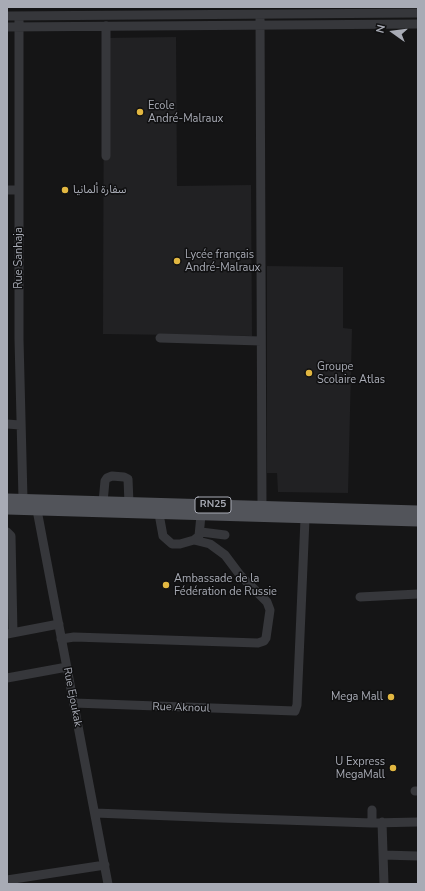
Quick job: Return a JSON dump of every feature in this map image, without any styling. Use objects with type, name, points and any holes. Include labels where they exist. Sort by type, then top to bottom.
[{"type":"main road","name":"RN25","points":[[7,499],[418,511]]},
{"type":"main road","name":"RN25","points":[[7,509],[201,516],[418,521]]},
{"type":"street","points":[[7,16],[260,15],[287,11],[349,10],[418,13]]},
{"type":"street","points":[[287,11],[288,24]]},
{"type":"street","points":[[260,15],[262,506]]},
{"type":"street","name":"Rue Sanhaja","points":[[19,16],[20,425],[23,499]]},
{"type":"street","points":[[7,26],[418,24]]},
{"type":"street","points":[[106,26],[106,156]]},
{"type":"street","points":[[7,190],[19,190]]},
{"type":"street","points":[[160,338],[261,341]]},
{"type":"street","points":[[7,424],[20,425]]},
{"type":"street","points":[[103,502],[104,481],[112,476],[124,477],[128,480],[129,502]]},
{"type":"street","name":"Rue Ejoukak","points":[[37,510],[108,884]]},
{"type":"street","points":[[61,639],[74,637],[258,643],[264,641],[266,638],[270,610],[267,602],[240,575],[225,555],[210,544],[194,540],[180,544],[167,541],[160,528],[159,514]]},
{"type":"street","points":[[194,540],[201,532],[201,516]]},
{"type":"street","name":"Rue Aknoul","points":[[74,703],[295,712],[297,708],[305,518]]},
{"type":"street","points":[[7,532],[11,536],[10,633],[59,624]]},
{"type":"street","points":[[201,532],[225,535]]},
{"type":"street","points":[[360,597],[418,594]]},
{"type":"street","points":[[7,678],[67,667]]},
{"type":"street","points":[[372,810],[372,823]]},
{"type":"street","points":[[95,813],[372,823],[418,822]]},
{"type":"street","points":[[382,822],[384,884]]},
{"type":"street","points":[[383,855],[418,856]]},
{"type":"street","points":[[7,880],[105,865]]},
{"type":"shaded area","name":"Lycée français André-Malraux","points":[[176,37],[177,186],[251,185],[252,336],[103,334],[104,38]]},
{"type":"shaded area","name":"Groupe Scolaire Atlas","points":[[267,266],[343,267],[343,328],[352,329],[348,493],[278,492],[277,473],[267,473]]},
{"type":"place","name":"Ecole André-Malraux","points":[[140,112]]},
{"type":"place","name":"سفارة ألمانيا","points":[[65,190]]},
{"type":"place","name":"Lycée français André-Malraux","points":[[177,261]]},
{"type":"place","name":"Groupe Scolaire Atlas","points":[[309,373]]},
{"type":"place","name":"Ambassade de la Fédération de Russie","points":[[166,585]]},
{"type":"place","name":"Mega Mall","points":[[391,697]]},
{"type":"place","name":"U Express MegaMall","points":[[393,768]]}]
